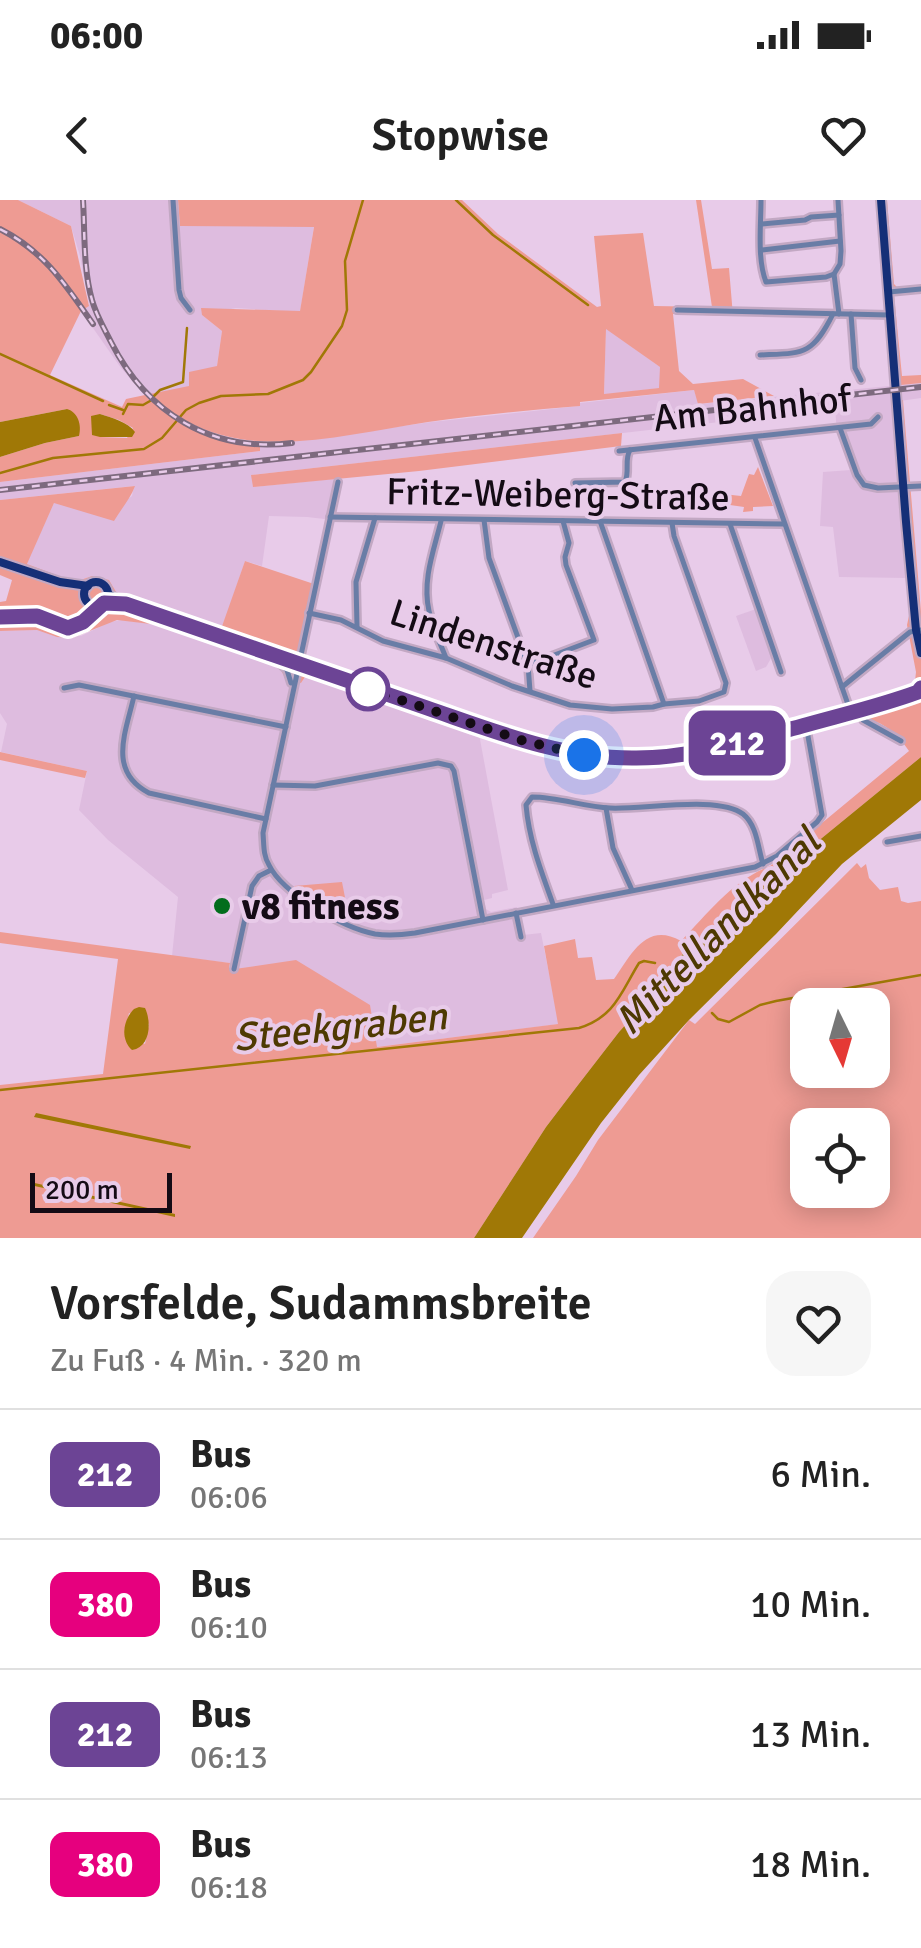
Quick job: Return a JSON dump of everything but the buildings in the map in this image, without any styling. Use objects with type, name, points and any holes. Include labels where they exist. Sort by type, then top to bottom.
[{"type":"main road","points":[[881,200],[921,653]]},
{"type":"main road","points":[[0,562],[60,582],[101,604],[126,604]]},
{"type":"main road","points":[[86,619],[86,594],[93,582],[100,583],[108,594],[126,604],[299,666],[524,741],[600,757],[695,753],[920,692]]},
{"type":"main road","points":[[0,618],[37,616],[68,628],[86,619],[108,594]]},
{"type":"street","points":[[172,200],[179,290],[190,310]]},
{"type":"street","points":[[761,200],[766,282],[834,274]]},
{"type":"street","points":[[760,355],[802,352],[836,314],[834,274],[840,264],[838,200]]},
{"type":"street","points":[[761,224],[839,215]]},
{"type":"street","points":[[762,250],[840,241]]},
{"type":"street","points":[[888,292],[921,289]]},
{"type":"street","points":[[677,310],[890,315]]},
{"type":"street","points":[[851,314],[855,368],[861,380]]},
{"type":"street","name":"Am Bahnhof","points":[[619,451],[840,428],[870,424],[878,417]]},
{"type":"street","points":[[840,428],[864,485],[921,486]]},
{"type":"street","points":[[755,438],[842,687],[863,720],[901,741]]},
{"type":"street","name":"Am Bahnhof","points":[[575,482],[625,482],[630,450]]},
{"type":"street","points":[[338,482],[266,819],[264,848],[271,870],[284,885],[344,922],[370,933],[396,936],[762,864],[777,856],[822,815],[806,725]]},
{"type":"street","name":"Fritz-Weiberg-Straße","points":[[330,517],[784,524]]},
{"type":"street","points":[[356,627],[356,582],[375,518]]},
{"type":"street","points":[[442,520],[428,571],[427,594],[428,609],[446,658]]},
{"type":"street","points":[[484,520],[489,558],[528,665],[530,692]]},
{"type":"street","points":[[528,665],[594,640],[566,565],[569,543],[563,522]]},
{"type":"street","points":[[600,522],[664,704]]},
{"type":"street","name":"Lindenstraße","points":[[309,613],[341,620],[383,640],[446,658],[570,705],[634,708],[699,701],[724,692],[726,683],[672,524]]},
{"type":"street","points":[[730,524],[781,672]]},
{"type":"street","points":[[842,687],[910,632],[919,630]]},
{"type":"street","points":[[274,657],[288,670],[292,691]]},
{"type":"street","points":[[64,688],[79,685],[286,727]]},
{"type":"street","points":[[134,696],[122,754],[134,783],[150,793],[266,819]]},
{"type":"street","points":[[273,785],[300,788],[438,763],[451,766],[483,920]]},
{"type":"street","points":[[553,906],[530,835],[526,808],[529,799],[538,797],[606,808],[680,805],[735,810],[747,818],[754,830],[762,864]]},
{"type":"street","points":[[606,808],[613,848],[632,890]]},
{"type":"street","points":[[886,842],[921,836]]},
{"type":"street","points":[[234,969],[252,886],[271,870]]},
{"type":"street","points":[[516,913],[521,937]]},
{"type":"shaded area","points":[[0,200],[18,200],[71,226],[89,306],[81,311],[50,375],[122,407],[126,399],[145,395],[198,431],[260,447],[260,451],[0,482],[0,457],[79,436],[67,409],[0,422]],"holes":[[[100,414],[133,428],[127,438],[100,437]]]},
{"type":"shaded area","points":[[18,200],[178,200],[181,226],[314,226],[300,312],[236,308],[202,315],[222,331],[217,366],[189,386],[177,415],[233,439],[288,442],[694,390],[699,404],[921,383],[921,398],[893,402],[907,578],[839,577],[833,527],[820,526],[823,472],[851,470],[837,432],[835,409],[252,475],[253,487],[341,478],[333,520],[269,516],[262,566],[245,561],[221,632],[119,597],[111,585],[92,576],[75,583],[26,564],[54,503],[125,501],[132,496],[134,486],[0,500],[0,482],[260,451],[259,447],[231,443],[193,430],[145,395],[81,311],[89,305],[71,226]]},
{"type":"shaded area","points":[[178,200],[462,200],[498,234],[597,307],[601,306],[594,236],[643,233],[654,306],[712,307],[696,200],[701,200],[712,269],[729,268],[733,316],[673,314],[679,371],[693,384],[743,379],[774,396],[698,404],[694,390],[283,442],[247,440],[213,432],[180,418],[150,394],[189,386],[189,372],[217,366],[222,331],[202,315],[201,308],[300,311],[314,227],[180,226]],"holes":[[[606,329],[660,367],[659,388],[604,394]]]},
{"type":"shaded area","points":[[876,200],[887,200],[894,284],[921,285],[921,292],[894,295],[902,376],[921,375],[921,383],[891,386]]},
{"type":"shaded area","points":[[606,328],[660,367],[660,388],[604,395]]},
{"type":"shaded area","points":[[903,400],[921,612],[921,757],[719,922],[688,956],[681,956],[684,960],[619,1032],[546,1127],[474,1238],[0,1238],[0,1085],[103,1074],[118,959],[0,943],[0,932],[230,963],[229,968],[235,969],[296,960],[370,1005],[377,1047],[558,1024],[544,946],[575,939],[578,958],[592,957],[596,980],[614,979],[641,944],[658,935],[681,941],[733,888],[770,866],[909,751],[891,731],[863,714],[711,756],[657,765],[573,760],[512,745],[309,677],[301,683],[286,680],[273,665],[159,625],[117,620],[72,638],[37,630],[0,631],[0,602],[6,601],[12,580],[0,575],[0,500],[135,486],[114,521],[54,503],[27,564],[75,582],[92,576],[109,580],[119,597],[220,632],[245,561],[320,586],[304,660],[551,744],[601,753],[655,754],[714,745],[845,711],[904,689],[915,681],[907,625],[910,611],[892,402]],"holes":[[[129,1013],[149,1024],[145,1044],[125,1032]]]},
{"type":"shaded area","points":[[622,433],[621,446],[419,471],[253,487],[251,475]]},
{"type":"shaded area","points":[[758,467],[773,506],[743,512],[744,507],[716,503],[716,498],[723,494],[741,496],[749,474],[754,475]]},
{"type":"shaded area","points":[[756,609],[773,655],[766,667],[756,671],[736,616]]},
{"type":"shaded area","points":[[122,620],[167,626],[273,665],[287,680],[301,683],[309,677],[479,734],[508,890],[484,900],[486,909],[491,912],[517,907],[523,935],[541,933],[559,1024],[376,1047],[229,969],[230,963],[172,956],[178,897],[108,840],[79,810],[87,771],[1,752],[7,724],[0,713],[0,631],[37,630],[81,636]]},
{"type":"shaded area","points":[[0,752],[87,771],[85,778],[0,760]]},
{"type":"shaded area","points":[[857,863],[861,868],[866,864],[869,878],[880,890],[898,887],[901,901],[921,901],[921,1238],[533,1238],[598,1140],[689,1020],[695,1024]]},
{"type":"shaded area","points":[[342,882],[349,918],[294,886]]},
{"type":"water","points":[[67,409],[78,420],[79,436],[0,457],[0,422]]},
{"type":"water","points":[[100,414],[128,426],[135,432],[132,437],[92,435],[91,416]]},
{"type":"water","name":"Mittellandkanal","points":[[921,757],[921,800],[842,864],[689,1020],[601,1123],[522,1238],[474,1238],[546,1127],[619,1032],[684,960],[681,956],[688,956],[719,922]]},
{"type":"water","points":[[145,1008],[147,1014],[148,1034],[143,1044],[132,1050],[124,1030],[130,1013]]},
{"type":"water","points":[[36,1113],[191,1146],[190,1149],[34,1117]]},
{"type":"water","points":[[30,1185],[175,1214],[175,1217]]},
{"type":"waterway","points":[[0,473],[53,458],[144,449],[162,438],[186,410],[199,403],[221,396],[268,394],[303,380],[342,326],[347,310],[345,261],[363,200]]},
{"type":"waterway","points":[[456,200],[493,235],[588,305]]},
{"type":"waterway","points":[[154,396],[183,382],[187,328]]},
{"type":"waterway","points":[[0,354],[103,401]]},
{"type":"waterway","points":[[123,414],[128,404],[143,405],[150,401]]},
{"type":"waterway","points":[[109,405],[123,410]]},
{"type":"waterway","name":"Steekgraben","points":[[0,1090],[579,1028],[609,1010],[639,963],[655,963]]},
{"type":"waterway","name":"Steekgraben","points":[[712,1013],[729,1022],[776,1001],[921,975]]},
{"type":"railway","points":[[83,200],[86,263],[94,306],[111,342],[143,389],[163,408],[209,434],[262,444],[292,443]]},
{"type":"railway","points":[[0,229],[42,259],[93,324]]},
{"type":"railway","points":[[0,490],[921,387]]},
{"type":"bus line","name":"212","points":[[0,617],[37,616],[68,628],[83,622],[104,603],[126,604],[524,741],[615,758],[662,757],[718,748],[890,703],[921,688]]},
{"type":"place","name":"v8 fitness","points":[[222,906]]},
{"type":"route","points":[[368,689],[524,741],[584,755]]}]
